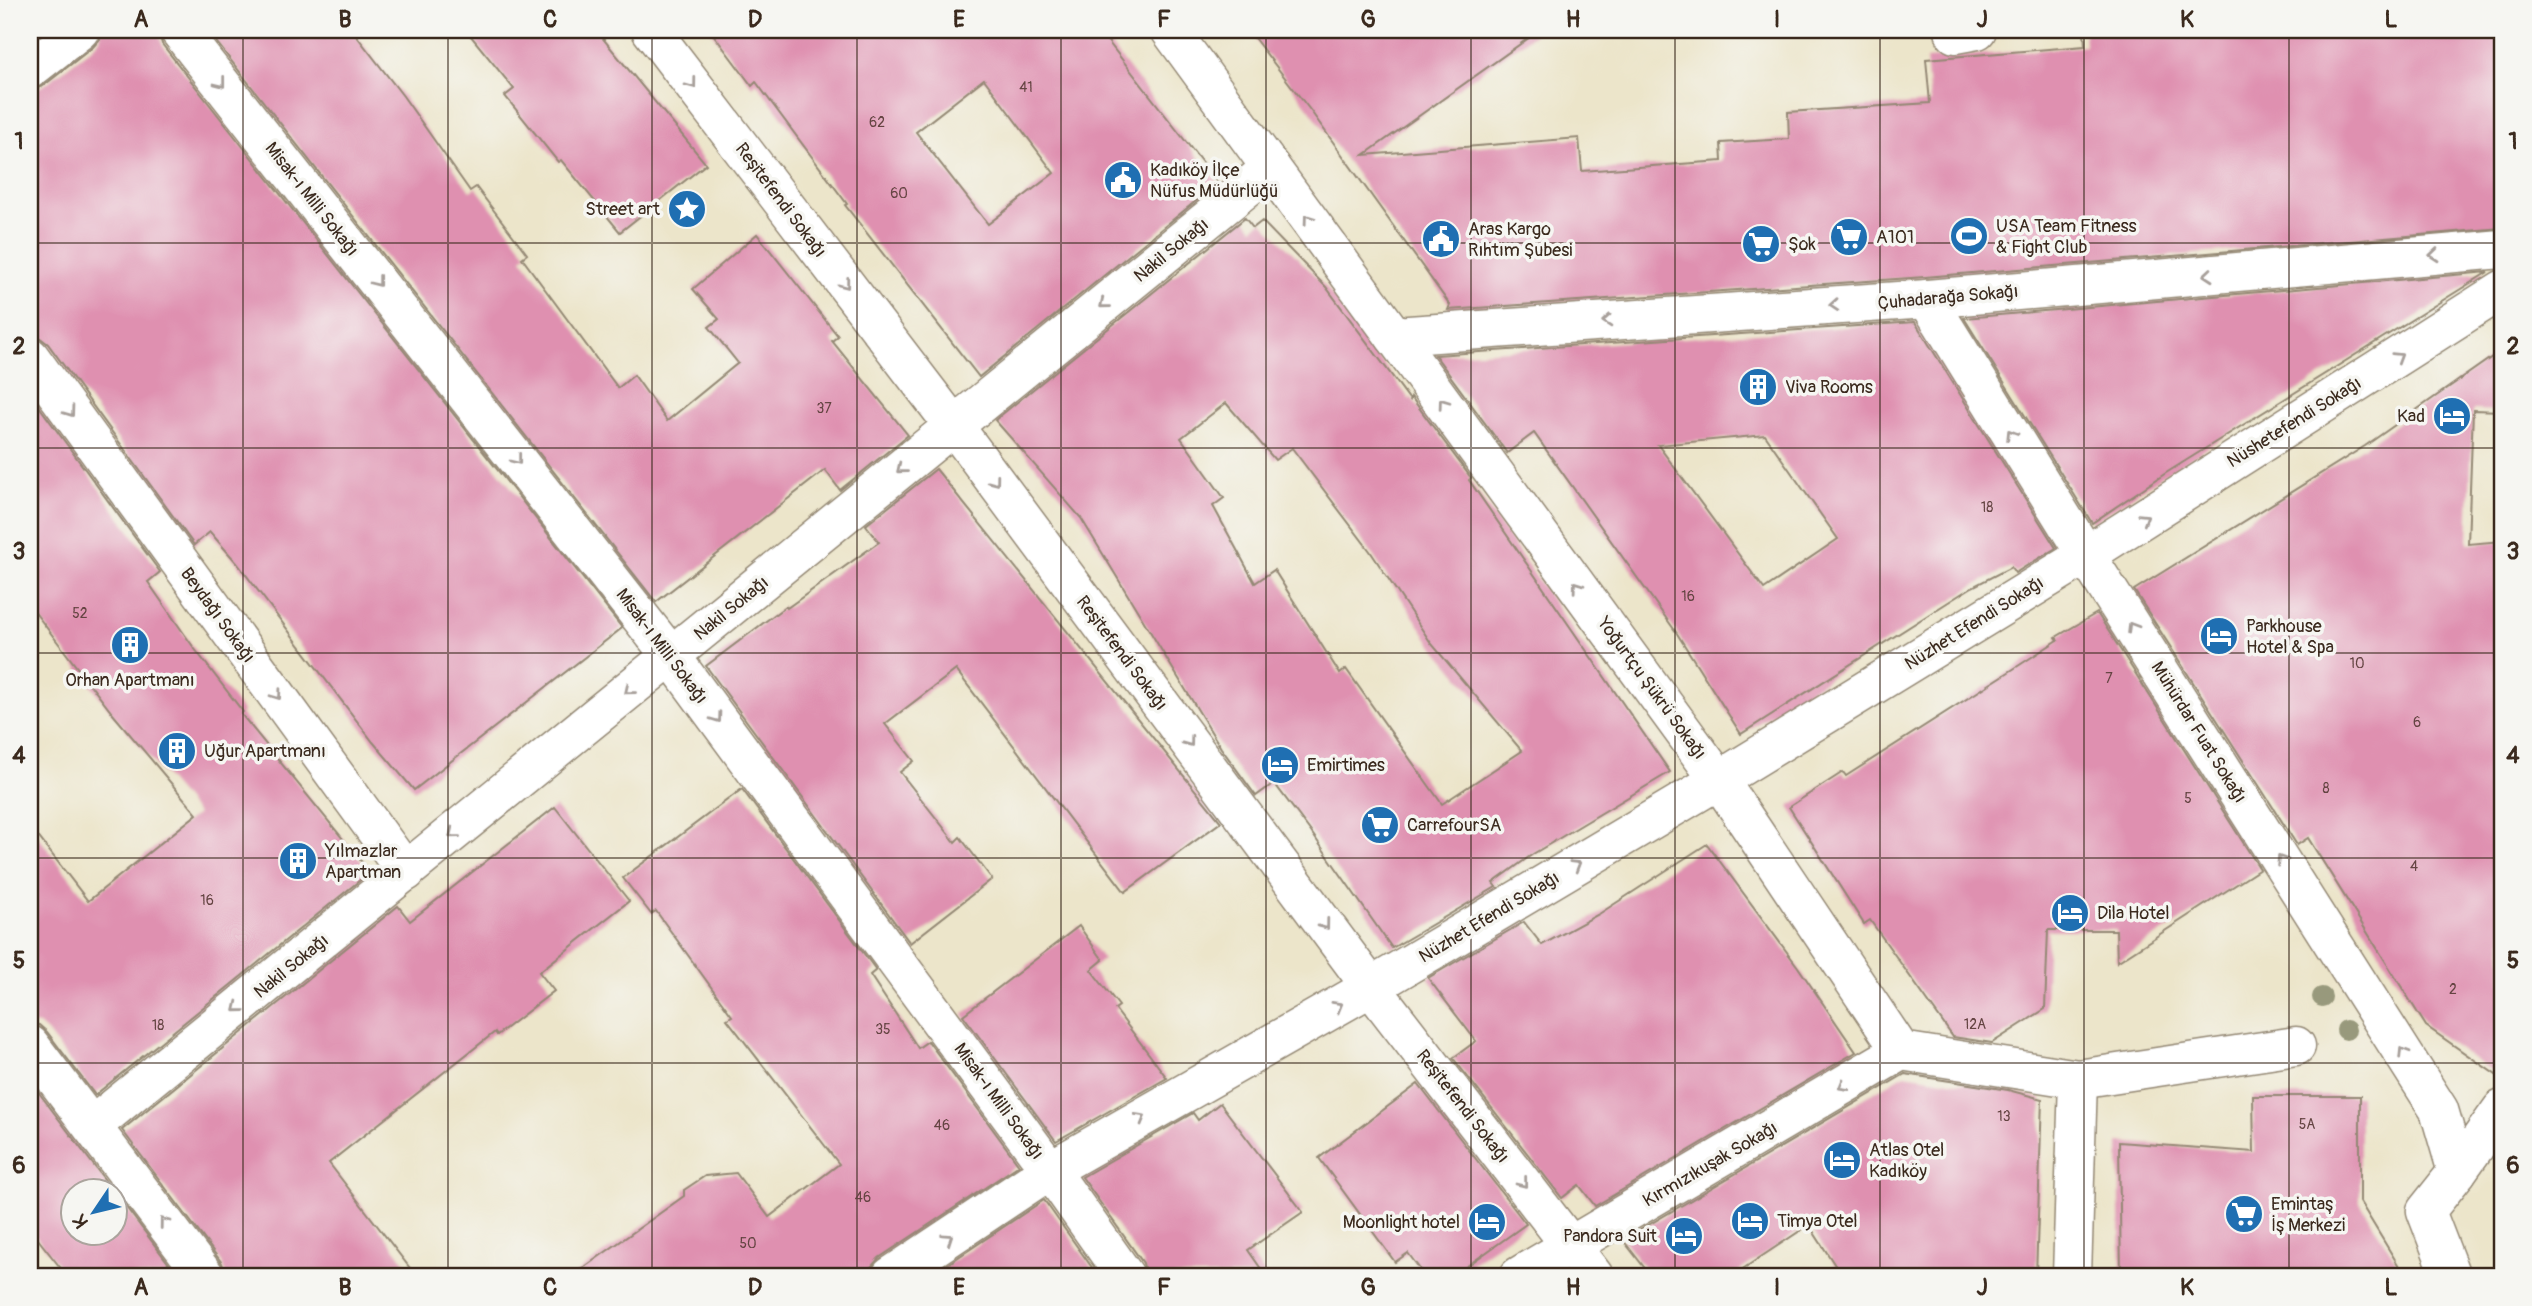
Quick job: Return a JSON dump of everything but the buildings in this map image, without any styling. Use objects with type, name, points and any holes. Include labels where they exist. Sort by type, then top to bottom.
[{"type":"street","points":[[30,69],[80,30]]},
{"type":"street","name":"Misak-ı Milli Sokağı","points":[[179,30],[671,656],[1050,1170],[1125,1276]]},
{"type":"street","name":"Reşitefendi Sokağı","points":[[650,30],[954,426],[1371,987],[1594,1276]]},
{"type":"street","name":"Yoğurtçu Şükrü Sokağı","points":[[1170,30],[1719,780],[1901,1051]]},
{"type":"street","points":[[1954,30],[1955,34],[1977,30]]},
{"type":"street","name":"Nakil Sokağı","points":[[92,1126],[1271,168]]},
{"type":"street","name":"Çuhadarağa Sokağı","points":[[1394,336],[1927,299],[2502,249]]},
{"type":"street","name":"Nüshetefendi Sokağı","points":[[2086,555],[2502,290]]},
{"type":"street","name":"Mühürdar Fuat Sokağı","points":[[1927,299],[2086,555],[2439,1110],[2457,1172]]},
{"type":"street","name":"Beydağı Sokağı","points":[[30,357],[406,872]]},
{"type":"street","name":"Nüzhet Efendi Sokağı","points":[[891,1276],[1050,1170],[1371,987],[1719,780],[2086,555]]},
{"type":"street","points":[[30,1045],[205,1276]]},
{"type":"street","points":[[1901,1051],[2078,1079],[2296,1046]]},
{"type":"street","name":"Kırmızıkuşak Sokağı","points":[[1519,1276],[1901,1051]]},
{"type":"street","points":[[2072,1276],[2078,1079]]},
{"type":"street","points":[[2451,1276],[2426,1211],[2502,1109]]},
{"type":"place","name":"Kadıköy İlçe Nüfus Müdürlüğü","points":[[1123,180]]},
{"type":"place","name":"Street art","points":[[687,209]]},
{"type":"place","name":"USA Team Fitness & Fight Club","points":[[1969,236]]},
{"type":"place","name":"A101","points":[[1849,237]]},
{"type":"place","name":"Aras Kargo Rıhtım Şubesi","points":[[1441,239]]},
{"type":"place","name":"Şok","points":[[1761,244]]},
{"type":"place","name":"Viva Rooms","points":[[1758,387]]},
{"type":"place","name":"Kad","points":[[2452,416]]},
{"type":"place","name":"Parkhouse Hotel & Spa","points":[[2219,636]]},
{"type":"place","name":"Orhan Apartmanı","points":[[130,645]]},
{"type":"place","name":"Uğur Apartmanı","points":[[177,751]]},
{"type":"place","name":"Emirtimes","points":[[1280,765]]},
{"type":"place","name":"CarrefourSA","points":[[1380,825]]},
{"type":"place","name":"Yılmazlar Apartman","points":[[298,861]]},
{"type":"place","name":"Dila Hotel","points":[[2070,913]]},
{"type":"place","name":"Atlas Otel Kadıköy","points":[[1842,1160]]},
{"type":"place","name":"Emintaş İş Merkezi","points":[[2244,1214]]},
{"type":"place","name":"Timya Otel","points":[[1750,1221]]},
{"type":"place","name":"Moonlight hotel","points":[[1487,1222]]},
{"type":"place","name":"Pandora Suit","points":[[1684,1236]]}]
